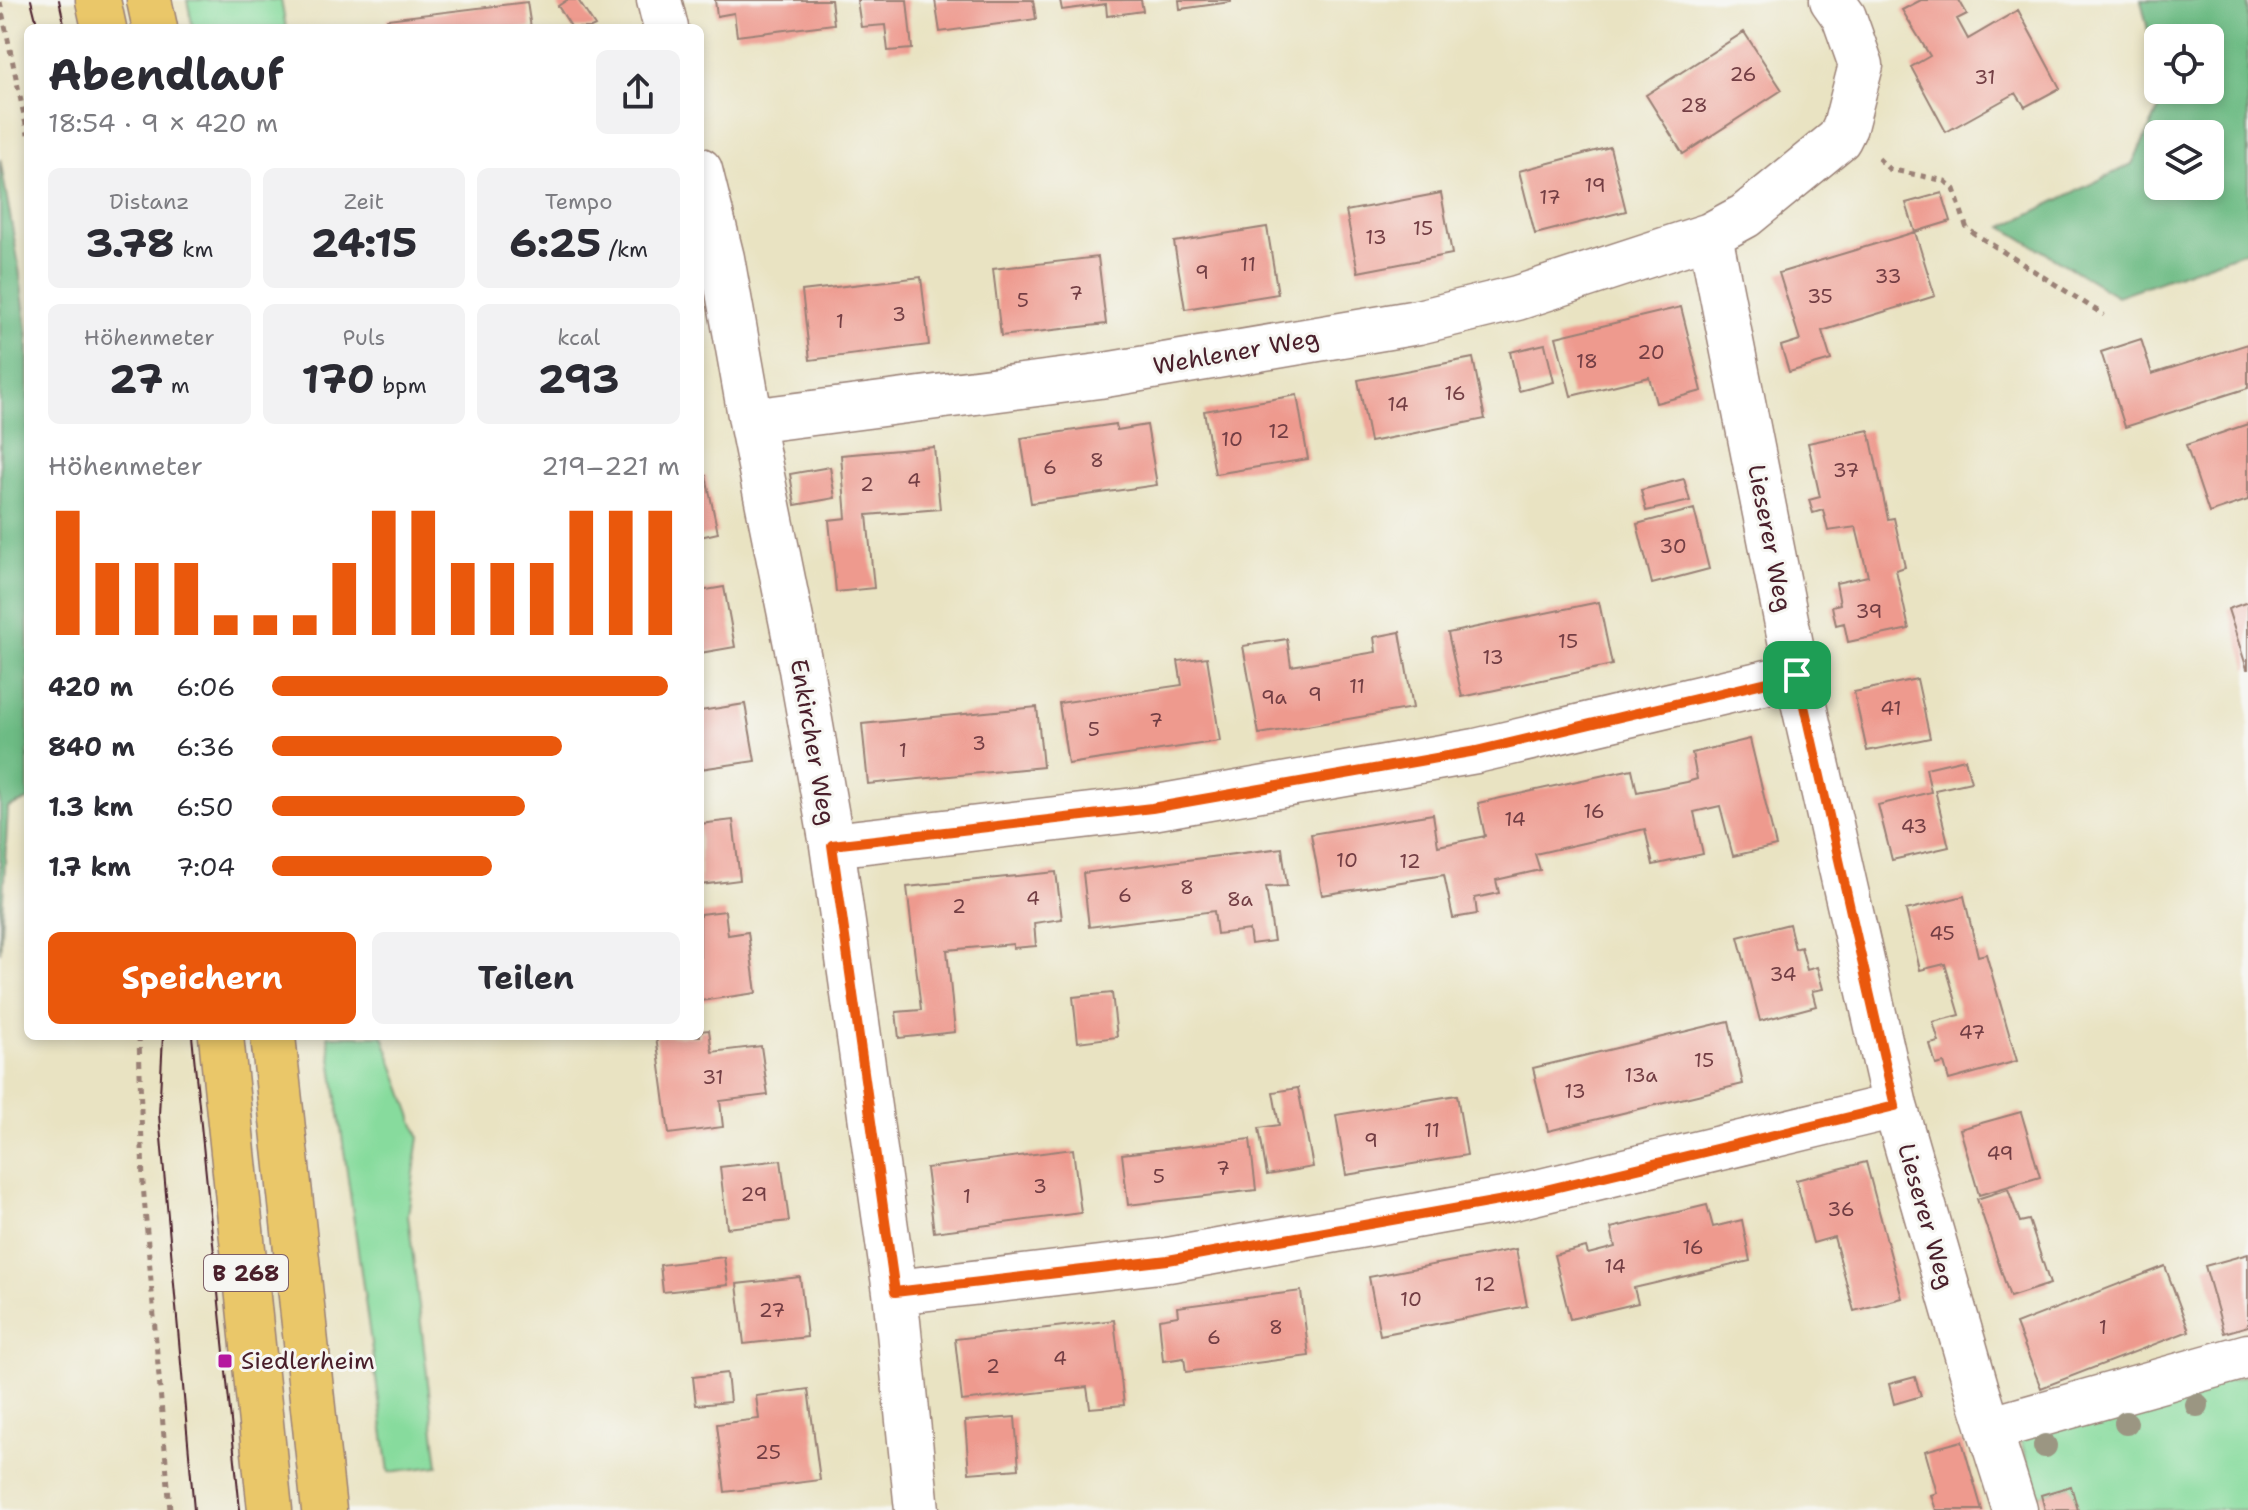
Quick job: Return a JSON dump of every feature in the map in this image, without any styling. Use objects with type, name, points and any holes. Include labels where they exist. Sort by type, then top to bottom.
[{"type":"highway","points":[[98,0],[103,24]]},
{"type":"highway","points":[[149,0],[154,24]]},
{"type":"highway","name":"B 268","points":[[221,1040],[270,1510]]},
{"type":"highway","name":"B 268","points":[[273,1040],[324,1510]]},
{"type":"street","points":[[659,0],[665,24]]},
{"type":"street","points":[[1710,235],[1745,216],[1839,139],[1861,65],[1844,17],[1832,0]]},
{"type":"street","name":"Enkircher Weg","points":[[704,186],[722,258],[832,845],[895,1292],[917,1510]]},
{"type":"street","name":"Wehlener Weg","points":[[751,421],[1099,376],[1418,322],[1517,298],[1710,235]]},
{"type":"street","name":"Lieserer Weg","points":[[1710,235],[1797,675],[1895,1106],[2015,1510]]},
{"type":"street","points":[[832,845],[1152,808],[1399,765],[1476,751],[1797,675]]},
{"type":"street","points":[[895,1292],[1168,1260],[1504,1200],[1895,1106]]},
{"type":"street","points":[[1989,1429],[2248,1356]]},
{"type":"path","points":[[0,2],[24,115]]},
{"type":"path","points":[[1845,127],[1889,169],[1945,181],[1954,189],[1967,229],[2104,315]]},
{"type":"path","points":[[139,1040],[143,1184],[170,1510]]},
{"type":"green space","points":[[187,0],[281,0],[285,24],[192,24]]},
{"type":"green space","points":[[2141,0],[2248,0],[2248,250],[2117,296],[2003,227],[2132,164],[2144,140],[2144,200],[2224,200],[2224,120],[2154,120],[2162,104],[2224,104],[2224,24],[2147,24]]},
{"type":"green space","points":[[0,159],[24,306],[24,802],[8,808],[0,953]]},
{"type":"green space","points":[[329,1040],[384,1040],[419,1137],[408,1215],[438,1466],[389,1472]]},
{"type":"green space","points":[[2248,1375],[2248,1510],[2078,1510],[2070,1486],[2038,1496],[2019,1436]]},
{"type":"building","points":[[567,0],[578,0],[594,24],[569,24],[558,6]]},
{"type":"building","points":[[715,0],[831,0],[834,24],[737,36],[734,13],[717,16]]},
{"type":"building","points":[[857,0],[907,0],[912,49],[888,51],[885,25],[861,27]]},
{"type":"building","points":[[935,0],[1033,0],[1036,19],[940,32]]},
{"type":"building","points":[[1060,0],[1141,0],[1143,11],[1107,16],[1106,4],[1062,10]]},
{"type":"building","points":[[1179,0],[1231,0],[1231,2],[1180,9]]},
{"type":"building","points":[[1921,0],[1959,0],[1967,14],[1957,19],[1968,39],[2018,10],[2060,88],[2025,107],[2016,93],[1946,132],[1911,67],[1930,56],[1902,10]]},
{"type":"building","points":[[527,2],[530,24],[388,24],[387,19]]},
{"type":"building","points":[[1744,32],[1782,90],[1683,154],[1646,95]]},
{"type":"building","points":[[1610,147],[1626,211],[1535,234],[1519,171]]},
{"type":"building","points":[[1441,193],[1452,254],[1358,272],[1346,211]]},
{"type":"building","points":[[1942,193],[1951,221],[1915,232],[1906,203]]},
{"type":"building","points":[[1267,227],[1278,294],[1185,309],[1174,242]]},
{"type":"building","points":[[1915,232],[1935,296],[1822,331],[1831,360],[1789,372],[1781,346],[1800,340],[1779,273]]},
{"type":"building","points":[[1098,257],[1106,324],[1001,336],[993,269]]},
{"type":"building","points":[[921,277],[929,345],[810,360],[802,291]]},
{"type":"building","points":[[1681,307],[1702,391],[1656,403],[1649,377],[1571,396],[1556,337]]},
{"type":"building","points":[[2141,339],[2152,374],[2248,344],[2248,388],[2125,427],[2101,352]]},
{"type":"building","points":[[1545,344],[1554,382],[1519,391],[1510,352]]},
{"type":"building","points":[[1473,358],[1485,419],[1370,442],[1358,380]]},
{"type":"building","points":[[1297,395],[1308,459],[1215,474],[1204,411]]},
{"type":"building","points":[[1116,424],[1117,430],[1147,425],[1157,485],[1031,503],[1021,438]]},
{"type":"building","points":[[2248,424],[2248,500],[2209,513],[2186,445]]},
{"type":"building","points":[[1869,430],[1888,519],[1894,518],[1905,567],[1896,570],[1909,629],[1848,642],[1844,623],[1836,625],[1834,616],[1832,606],[1840,604],[1836,583],[1868,576],[1856,527],[1828,531],[1823,510],[1813,513],[1809,500],[1820,497],[1808,443]]},
{"type":"building","points":[[934,447],[940,509],[867,515],[874,588],[836,592],[829,520],[846,518],[841,455]]},
{"type":"building","points":[[830,467],[835,498],[795,505],[790,474]]},
{"type":"building","points":[[704,476],[718,533],[704,536]]},
{"type":"building","points":[[1684,479],[1690,501],[1646,511],[1641,490]]},
{"type":"building","points":[[1694,509],[1709,569],[1652,584],[1637,524]]},
{"type":"building","points":[[724,587],[735,647],[704,652],[704,590]]},
{"type":"building","points":[[1599,602],[1612,665],[1462,697],[1448,633]]},
{"type":"building","points":[[2248,602],[2248,669],[2247,669],[2228,609]]},
{"type":"building","points":[[1400,632],[1413,708],[1259,734],[1243,646],[1287,639],[1291,666],[1376,652],[1374,637]]},
{"type":"building","points":[[1207,657],[1220,741],[1068,764],[1059,703],[1182,685],[1178,661]]},
{"type":"building","points":[[1917,679],[1930,738],[1867,751],[1854,692]]},
{"type":"building","points":[[745,704],[755,761],[704,768],[704,710]]},
{"type":"building","points":[[1037,707],[1043,767],[868,784],[862,724]]},
{"type":"building","points":[[1750,739],[1776,846],[1733,856],[1720,806],[1694,812],[1703,854],[1653,865],[1645,829],[1535,854],[1540,870],[1496,880],[1499,893],[1475,898],[1477,914],[1453,918],[1444,875],[1322,895],[1311,834],[1433,814],[1438,846],[1462,841],[1485,836],[1478,803],[1632,769],[1637,792],[1687,782],[1697,779],[1692,753]]},
{"type":"building","points":[[1965,759],[1971,782],[1935,790],[1949,847],[1892,860],[1878,805],[1931,792],[1926,768]]},
{"type":"building","points":[[733,820],[740,880],[704,884],[704,824]]},
{"type":"building","points":[[1282,848],[1287,886],[1266,887],[1274,941],[1251,944],[1249,930],[1217,934],[1214,911],[1089,927],[1083,873]]},
{"type":"building","points":[[1056,872],[1062,919],[1034,923],[1036,946],[1013,948],[1013,944],[947,950],[955,1032],[899,1038],[896,1012],[921,1010],[907,887]]},
{"type":"building","points":[[1964,896],[1978,956],[1986,954],[2017,1061],[1949,1080],[1944,1063],[1936,1065],[1930,1044],[1939,1042],[1933,1022],[1960,1015],[1945,964],[1920,970],[1906,910]]},
{"type":"building","points":[[725,911],[728,935],[748,932],[756,993],[704,1000],[704,914]]},
{"type":"building","points":[[1789,924],[1795,949],[1801,947],[1807,970],[1817,967],[1823,989],[1812,991],[1816,1006],[1760,1021],[1738,937]]},
{"type":"building","points":[[1112,993],[1117,1037],[1078,1042],[1073,997]]},
{"type":"building","points":[[1729,1021],[1743,1084],[1548,1131],[1533,1068]]},
{"type":"building","points":[[709,1030],[712,1052],[761,1046],[768,1095],[720,1101],[723,1127],[669,1134],[657,1040],[704,1040],[704,1031]]},
{"type":"building","points":[[1298,1088],[1313,1167],[1267,1175],[1259,1128],[1279,1125],[1273,1092]]},
{"type":"building","points":[[1457,1095],[1467,1155],[1346,1175],[1336,1115]]},
{"type":"building","points":[[2021,1112],[2040,1177],[1979,1195],[1960,1129]]},
{"type":"building","points":[[1250,1139],[1256,1190],[1128,1205],[1122,1154]]},
{"type":"building","points":[[1073,1149],[1081,1213],[934,1232],[926,1168]]},
{"type":"building","points":[[781,1160],[789,1221],[727,1228],[720,1167]]},
{"type":"building","points":[[1866,1162],[1902,1298],[1854,1311],[1834,1237],[1813,1243],[1796,1180]]},
{"type":"building","points":[[2008,1189],[2020,1222],[2029,1220],[2050,1284],[2010,1297],[1977,1199]]},
{"type":"building","points":[[1707,1205],[1713,1227],[1742,1220],[1750,1261],[1634,1288],[1638,1303],[1570,1319],[1554,1255],[1586,1247],[1588,1254],[1615,1247],[1611,1228]]},
{"type":"building","points":[[1516,1249],[1527,1306],[1380,1335],[1369,1277]]},
{"type":"building","points":[[2248,1254],[2248,1326],[2224,1333],[2205,1266]]},
{"type":"building","points":[[724,1257],[728,1285],[663,1292],[660,1265]]},
{"type":"building","points":[[2165,1266],[2189,1331],[2041,1388],[2016,1324]]},
{"type":"building","points":[[800,1277],[807,1337],[744,1344],[737,1284]]},
{"type":"building","points":[[1301,1291],[1309,1356],[1186,1372],[1184,1358],[1163,1361],[1159,1319],[1178,1316],[1177,1307]]},
{"type":"building","points":[[1114,1320],[1124,1405],[1090,1408],[1087,1387],[962,1401],[955,1339]]},
{"type":"building","points":[[727,1373],[730,1402],[696,1405],[693,1377]]},
{"type":"building","points":[[1915,1377],[1921,1396],[1894,1404],[1889,1384]]},
{"type":"building","points":[[808,1389],[820,1480],[725,1492],[717,1424],[759,1419],[756,1396]]},
{"type":"building","points":[[1015,1417],[1019,1469],[969,1473],[965,1421]]},
{"type":"building","points":[[1962,1441],[1982,1510],[1936,1510],[1931,1495],[1937,1493],[1925,1451]]},
{"type":"building","points":[[2071,1486],[2078,1510],[2045,1510],[2041,1495]]},
{"type":"tram line","points":[[31,0],[37,24]]},
{"type":"tram line","points":[[59,0],[64,24]]},
{"type":"tram line","points":[[163,1040],[159,1115],[194,1510]]},
{"type":"tram line","points":[[192,1040],[240,1510]]},
{"type":"place","name":"Siedlerheim","points":[[225,1361]]},
{"type":"route","points":[[1797,675],[1895,1106],[1504,1200],[1168,1260],[895,1292],[832,845],[1152,808],[1476,751],[1797,675]]}]
